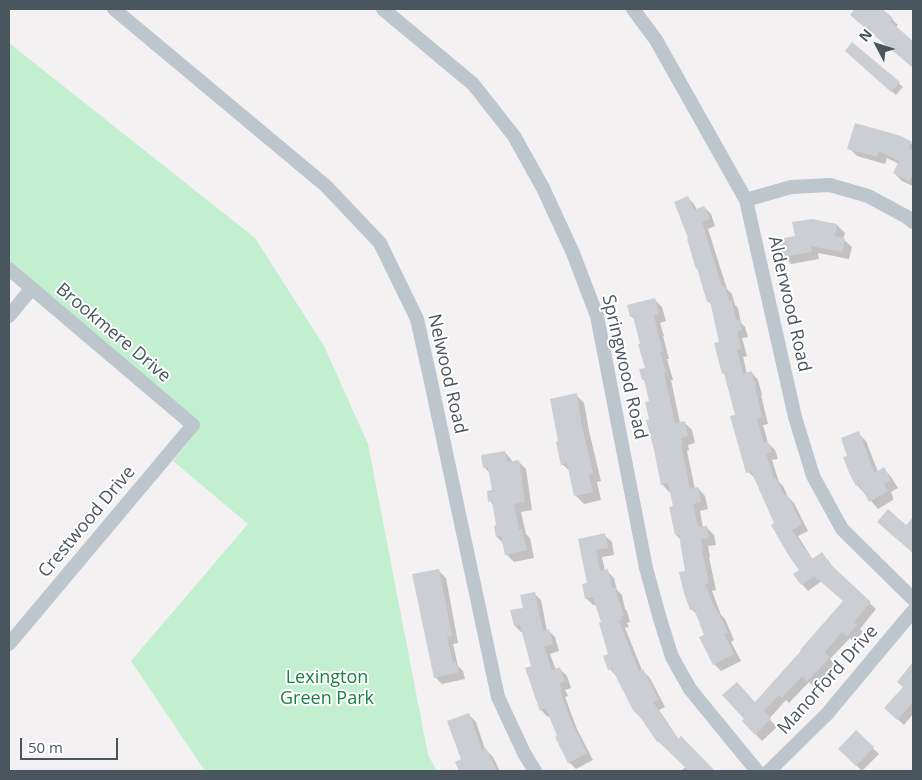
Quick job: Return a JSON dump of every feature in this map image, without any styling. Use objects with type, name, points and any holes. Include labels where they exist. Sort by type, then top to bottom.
[{"type":"street","name":"Nelwood Road","points":[[114,9],[326,186],[380,242],[417,319],[498,697],[534,771]]},
{"type":"street","name":"Springwood Road","points":[[383,9],[473,84],[514,136],[543,188],[573,253],[597,316],[646,568],[672,657],[690,690],[757,771]]},
{"type":"street","name":"Alderwood Road","points":[[633,9],[656,40],[746,200],[795,417],[813,476],[842,529],[913,599]]},
{"type":"street","points":[[746,200],[791,187],[830,185],[868,196],[913,222]]},
{"type":"street","name":"Brookmere Drive","points":[[9,269],[193,425]]},
{"type":"street","points":[[9,316],[31,289]]},
{"type":"street","name":"Crestwood Drive","points":[[9,644],[193,425]]},
{"type":"street","name":"Manorford Drive","points":[[769,771],[827,714],[913,611]]},
{"type":"green space","name":"Lexington Green Park","points":[[9,43],[255,238],[324,346],[368,444],[428,755],[437,771],[205,771],[131,661],[248,524],[173,461],[193,436],[194,421],[9,261]]},
{"type":"building","points":[[855,9],[882,9],[893,18],[890,21],[913,41],[913,68],[850,15]]},
{"type":"building","points":[[852,42],[900,82],[891,92],[845,51]]},
{"type":"building","points":[[855,123],[901,136],[912,142],[908,148],[913,150],[913,174],[909,182],[893,173],[899,161],[879,151],[877,157],[847,149]]},
{"type":"building","points":[[688,196],[694,210],[704,206],[710,219],[702,222],[722,287],[725,286],[729,301],[732,300],[736,320],[739,319],[742,330],[737,332],[741,349],[737,350],[743,374],[752,371],[762,417],[757,419],[764,443],[768,442],[772,452],[766,454],[774,479],[776,478],[784,495],[787,495],[802,524],[792,530],[812,559],[822,552],[831,565],[871,602],[854,622],[857,625],[847,636],[842,632],[825,652],[830,657],[820,668],[807,681],[802,676],[782,698],[779,695],[764,711],[771,719],[755,735],[742,721],[744,719],[722,695],[737,682],[755,702],[843,601],[814,576],[801,585],[793,574],[799,570],[771,525],[774,523],[751,471],[746,473],[730,416],[735,415],[714,343],[719,342],[710,301],[707,302],[688,238],[674,202]]},
{"type":"building","points":[[812,219],[837,224],[835,236],[845,238],[842,252],[811,246],[812,252],[782,257],[779,239],[795,236],[792,222]]},
{"type":"building","points":[[655,298],[659,314],[654,315],[656,329],[663,351],[660,352],[666,372],[664,373],[675,423],[685,421],[688,436],[681,438],[683,443],[681,444],[690,489],[698,487],[701,502],[693,504],[698,527],[707,526],[709,538],[701,539],[709,583],[705,584],[716,611],[718,611],[728,633],[724,634],[734,654],[713,665],[699,637],[704,635],[694,609],[690,610],[684,593],[679,572],[685,571],[679,535],[675,535],[669,507],[673,506],[668,483],[661,485],[646,420],[649,419],[645,402],[649,401],[644,379],[642,380],[639,369],[645,368],[633,316],[630,317],[627,305]]},
{"type":"building","points":[[577,393],[581,422],[593,473],[589,474],[593,492],[574,496],[567,463],[561,465],[550,399]]},
{"type":"building","points":[[859,431],[874,473],[884,467],[891,480],[884,484],[888,491],[869,502],[859,484],[856,486],[843,457],[847,456],[841,438]]},
{"type":"building","points":[[505,451],[507,462],[519,460],[525,502],[514,504],[519,530],[522,529],[527,550],[505,555],[501,536],[496,537],[492,501],[488,502],[487,491],[492,490],[488,467],[483,468],[481,455]]},
{"type":"building","points":[[888,509],[906,525],[913,517],[913,553],[877,522]]},
{"type":"building","points":[[605,533],[608,548],[596,550],[600,571],[608,569],[612,588],[615,587],[624,616],[621,616],[622,620],[619,621],[639,671],[643,669],[659,700],[653,702],[678,739],[681,736],[715,771],[689,771],[657,742],[636,711],[634,712],[612,669],[608,670],[603,656],[608,654],[593,597],[585,599],[582,584],[587,583],[578,539]]},
{"type":"building","points":[[439,569],[452,636],[447,637],[453,663],[456,662],[459,672],[434,678],[412,574]]},
{"type":"building","points":[[535,592],[543,631],[549,629],[553,644],[544,647],[552,670],[560,667],[565,681],[559,683],[562,690],[560,690],[571,721],[587,753],[568,763],[555,737],[557,736],[546,708],[540,711],[525,668],[531,666],[520,625],[514,626],[510,610],[523,608],[520,595]]},
{"type":"building","points":[[913,662],[913,702],[897,720],[884,708],[903,687],[897,682]]},
{"type":"building","points":[[469,713],[482,750],[486,748],[497,771],[459,771],[455,762],[461,759],[447,721]]},
{"type":"building","points":[[856,730],[874,747],[856,766],[838,749]]}]
